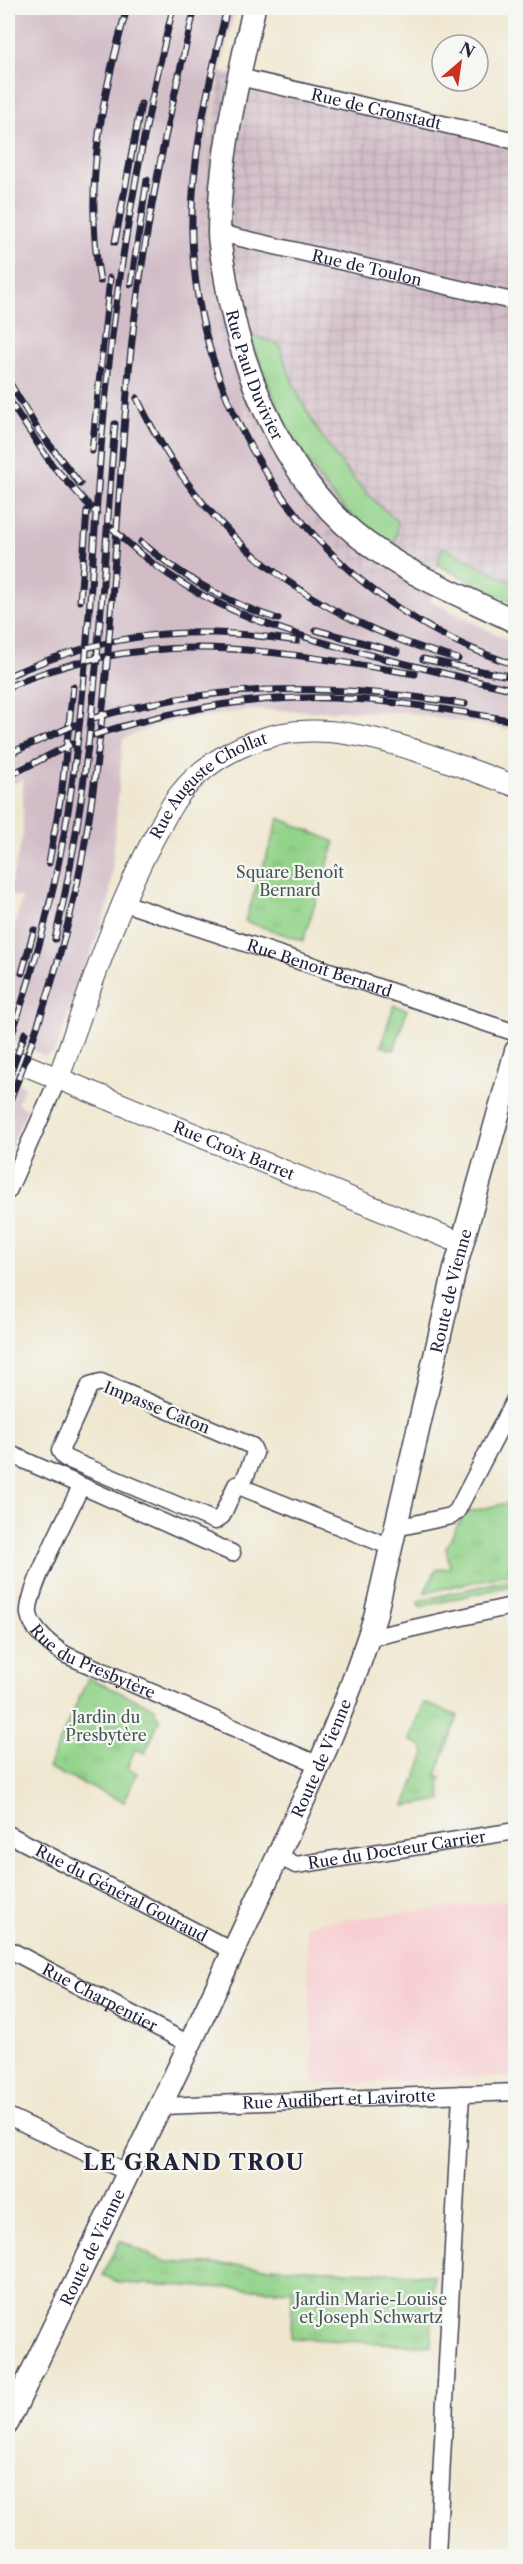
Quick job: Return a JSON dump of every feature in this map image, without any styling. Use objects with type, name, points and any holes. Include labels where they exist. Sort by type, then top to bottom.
[{"type":"main road","name":"Rue Paul Duvivier","points":[[254,8],[239,76],[225,158],[219,233],[232,314],[256,392],[288,455],[330,510],[377,551],[516,622]]},
{"type":"main road","name":"Route de Vienne","points":[[8,2422],[163,2106],[278,1856],[369,1638],[461,1243],[516,1051]]},
{"type":"street","name":"Rue de Cronstadt","points":[[239,76],[516,141]]},
{"type":"street","name":"Rue de Toulon","points":[[219,233],[516,302]]},
{"type":"street","name":"Rue Auguste Chollat","points":[[58,1079],[124,903],[146,853],[178,796],[197,775],[219,759],[243,746],[265,738],[313,730],[336,732],[400,747],[516,786]]},
{"type":"street","name":"Rue Benoît Bernard","points":[[124,903],[516,1033]]},
{"type":"street","name":"Rue Croix Barret","points":[[8,1058],[461,1243]]},
{"type":"street","points":[[8,1191],[58,1079]]},
{"type":"street","name":"Impasse Caton","points":[[100,1382],[252,1446],[255,1454],[241,1487],[236,1485],[222,1516],[214,1521],[65,1458],[60,1451],[90,1385],[100,1382]]},
{"type":"street","points":[[241,1487],[393,1538],[451,1516],[457,1510],[516,1397]]},
{"type":"street","points":[[8,1453],[232,1553]]},
{"type":"street","name":"Rue du Presbytère","points":[[81,1486],[30,1601],[32,1622],[55,1648],[66,1655],[317,1764]]},
{"type":"street","points":[[369,1638],[516,1605]]},
{"type":"street","name":"Rue du Docteur Carrier","points":[[278,1856],[296,1864],[516,1831]]},
{"type":"street","name":"Rue du Général Gouraud","points":[[8,1834],[233,1952]]},
{"type":"street","name":"Rue Charpentier","points":[[8,1949],[191,2045]]},
{"type":"street","name":"Rue Audibert et Lavirotte","points":[[163,2106],[516,2092]]},
{"type":"street","points":[[437,2556],[461,2094]]},
{"type":"street","points":[[8,2116],[129,2173]]},
{"type":"shaded area","points":[[8,8],[235,8],[216,89],[200,219],[204,258],[219,340],[249,420],[293,494],[318,527],[360,566],[516,644],[515,731],[403,712],[249,710],[159,724],[123,739],[109,903],[54,1053],[45,1056],[8,1040],[8,950],[22,898],[8,894],[23,835],[23,779],[8,787]]},
{"type":"shaded area","points":[[220,72],[515,141],[515,584],[442,547],[430,602],[360,566],[318,527],[268,456],[233,380],[219,340],[204,258],[200,219]]},
{"type":"shaded area","points":[[8,1078],[25,1086],[17,1104],[27,1109],[8,1153]]},
{"type":"shaded area","points":[[515,1900],[515,2076],[314,2085],[306,1924]]},
{"type":"green space","points":[[250,335],[279,344],[299,395],[325,442],[358,484],[398,522],[395,543],[380,539],[346,510],[310,465],[270,388]]},
{"type":"green space","points":[[442,547],[515,584],[515,609],[507,600],[438,565]]},
{"type":"green space","name":"Square Benoît Bernard","points":[[279,818],[335,842],[303,941],[245,921]]},
{"type":"green space","points":[[394,1005],[407,1010],[394,1050],[381,1046]]},
{"type":"green space","points":[[515,1501],[515,1573],[424,1593],[436,1570],[450,1567],[446,1548],[464,1513]]},
{"type":"green space","points":[[515,1578],[515,1585],[419,1607],[418,1601]]},
{"type":"green space","name":"Jardin du Presbytère","points":[[88,1678],[155,1708],[156,1716],[160,1718],[145,1753],[135,1749],[127,1768],[137,1773],[124,1802],[48,1768]]},
{"type":"green space","points":[[424,1703],[458,1716],[436,1775],[441,1777],[439,1783],[442,1800],[405,1806],[425,1753],[421,1745],[409,1740]]},
{"type":"green space","name":"Jardin Marie-Louise et Joseph Schwartz","points":[[120,2241],[166,2262],[434,2275],[431,2346],[291,2338],[292,2291],[120,2283],[103,2275]]},
{"type":"railway","points":[[100,281],[94,211],[98,143],[110,76],[127,8]]},
{"type":"railway","points":[[8,1045],[40,942],[64,835],[79,728],[100,457],[116,303],[141,155],[173,8]]},
{"type":"railway","points":[[8,1105],[39,1022],[56,966],[72,909],[90,814],[99,749],[125,416],[136,307],[157,178],[195,8]]},
{"type":"railway","points":[[227,8],[197,149],[192,207],[192,236],[200,308],[219,377],[248,442],[286,502],[333,555],[388,601],[449,638],[516,665]]},
{"type":"railway","points":[[115,242],[141,104]]},
{"type":"railway","points":[[131,284],[147,180]]},
{"type":"railway","points":[[92,451],[110,278]]},
{"type":"railway","points":[[8,380],[38,430],[80,484]]},
{"type":"railway","points":[[137,398],[164,448],[194,492],[229,531],[267,566],[309,595],[355,621],[404,642],[458,659]]},
{"type":"railway","points":[[8,399],[52,465],[97,514]]},
{"type":"railway","points":[[55,939],[68,875],[88,747],[115,424]]},
{"type":"railway","points":[[80,601],[87,511]]},
{"type":"railway","points":[[112,528],[141,555],[172,577],[237,612],[307,638],[516,690]]},
{"type":"railway","points":[[141,542],[172,566],[205,587],[241,605],[278,619]]},
{"type":"railway","points":[[316,630],[397,652]]},
{"type":"railway","points":[[8,676],[80,650],[115,641],[150,636],[220,633],[297,641]]},
{"type":"railway","points":[[8,687],[60,668],[110,655],[160,649],[210,648],[259,651],[415,674]]},
{"type":"railway","points":[[423,659],[470,669]]},
{"type":"railway","points":[[463,668],[516,677]]},
{"type":"railway","points":[[49,863],[62,789],[73,687]]},
{"type":"railway","points":[[94,718],[187,697],[279,690],[371,693],[465,704]]},
{"type":"railway","points":[[94,735],[189,710],[286,698],[393,702],[516,721]]},
{"type":"railway","points":[[8,754],[75,725]]},
{"type":"railway","points":[[8,776],[72,744]]},
{"type":"railway","points":[[22,973],[34,930]]},
{"type":"railway","points":[[8,1080],[25,1033]]},
{"type":"district","name":"LE GRAND TROU","points":[[194,2162]]}]
